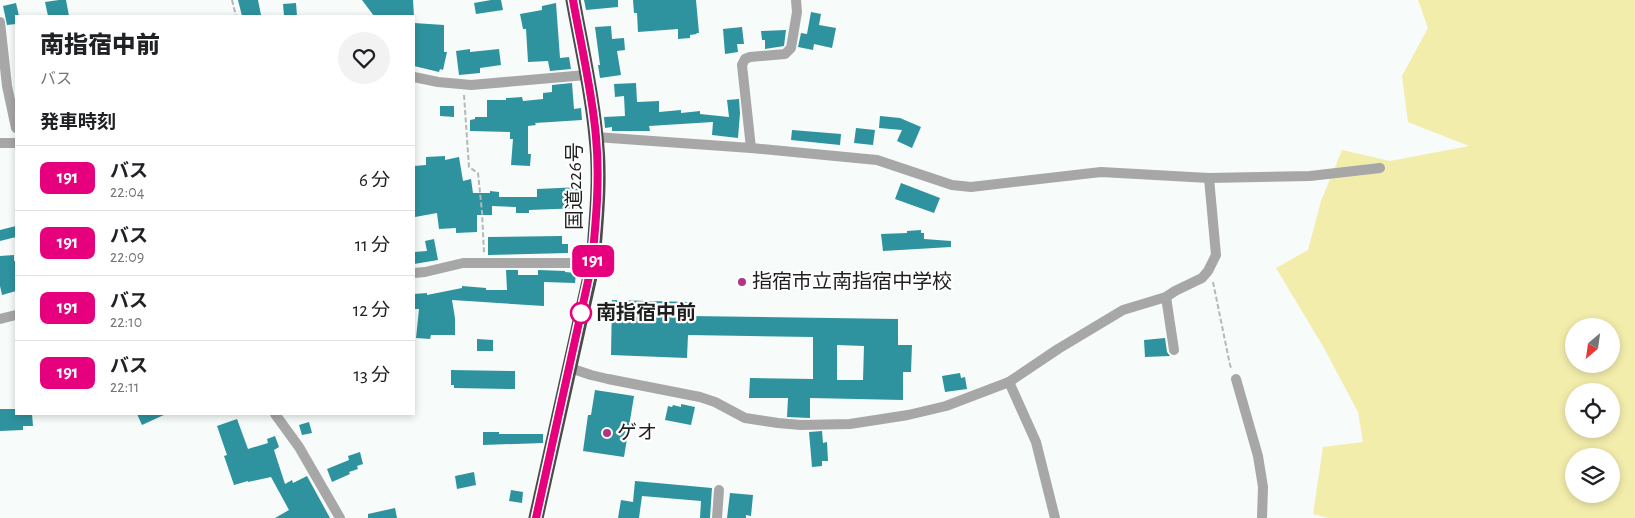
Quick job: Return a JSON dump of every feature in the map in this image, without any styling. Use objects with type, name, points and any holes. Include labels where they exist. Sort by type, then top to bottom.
[{"type":"highway","name":"国道226号","points":[[536,518],[592,263],[597,198],[596,137],[573,0]]},
{"type":"street","points":[[751,148],[742,65],[745,59],[750,57],[785,54],[791,48],[797,12],[796,0]]},
{"type":"street","points":[[0,22],[7,86],[15,123]]},
{"type":"street","points":[[415,77],[463,85],[586,75]]},
{"type":"street","points":[[596,137],[751,148],[877,160],[952,185],[971,187],[1100,172],[1209,178],[1310,176],[1380,168]]},
{"type":"street","points":[[0,142],[15,143]]},
{"type":"street","points":[[570,368],[608,380],[700,397],[715,402],[749,419],[801,425],[850,424],[908,415],[946,406],[1009,382],[1058,349],[1123,310],[1166,297],[1202,278],[1216,256],[1209,178]]},
{"type":"street","points":[[415,273],[463,263],[592,263]]},
{"type":"street","points":[[1166,297],[1174,350]]},
{"type":"street","points":[[0,319],[15,315]]},
{"type":"street","points":[[1236,379],[1258,456],[1263,488],[1262,518]]},
{"type":"street","points":[[1009,382],[1036,442],[1056,518]]},
{"type":"street","points":[[276,415],[299,447],[340,518]]},
{"type":"street","points":[[717,518],[719,490]]},
{"type":"path","points":[[232,0],[236,15]]},
{"type":"path","points":[[463,85],[469,167],[478,173],[484,263]]},
{"type":"path","points":[[1210,266],[1230,365],[1236,379]]},
{"type":"shaded area","points":[[1418,0],[1635,0],[1635,518],[1328,518],[1313,514],[1323,447],[1363,442],[1358,412],[1324,348],[1276,268],[1308,250],[1321,201],[1342,150],[1390,161],[1469,146],[1408,122],[1402,76],[1428,28]]},
{"type":"building","points":[[66,0],[69,15],[48,15],[45,2]]},
{"type":"building","points":[[238,0],[258,0],[261,15],[242,15]]},
{"type":"building","points":[[362,0],[413,0],[414,15],[373,15]]},
{"type":"building","points":[[501,0],[503,10],[476,14],[474,3]]},
{"type":"building","points":[[584,0],[618,0],[618,7],[586,10]]},
{"type":"building","points":[[633,0],[696,0],[699,33],[690,35],[690,38],[678,39],[678,29],[638,32],[637,13],[634,13]]},
{"type":"building","points":[[16,3],[19,15],[15,15],[15,24],[7,25],[3,6]]},
{"type":"building","points":[[296,3],[297,15],[284,15],[283,4]]},
{"type":"building","points":[[556,3],[560,58],[569,57],[571,69],[550,71],[548,61],[528,62],[526,29],[523,29],[520,14],[542,10],[542,6]]},
{"type":"building","points":[[811,12],[821,14],[819,25],[836,28],[832,48],[814,44],[813,50],[798,47],[801,33],[807,34]]},
{"type":"building","points":[[415,23],[444,25],[444,52],[447,52],[443,70],[440,69],[439,72],[415,66]]},
{"type":"building","points":[[611,26],[612,39],[624,38],[625,50],[617,51],[621,75],[600,78],[595,27]]},
{"type":"building","points":[[742,27],[744,44],[737,44],[738,52],[725,54],[723,29]]},
{"type":"building","points":[[786,30],[784,46],[765,49],[765,40],[762,40],[761,31]]},
{"type":"building","points":[[470,49],[470,52],[499,49],[501,65],[480,68],[480,73],[459,75],[456,51]]},
{"type":"building","points":[[572,83],[574,109],[581,108],[582,120],[535,123],[536,125],[528,126],[528,154],[531,154],[530,166],[511,165],[513,139],[510,139],[510,132],[470,131],[470,120],[475,119],[475,117],[487,117],[487,100],[506,100],[506,98],[522,97],[523,101],[543,99],[543,93],[552,92],[552,85]]},
{"type":"building","points":[[636,83],[637,102],[659,101],[659,112],[681,110],[681,113],[700,111],[700,114],[729,117],[727,100],[739,99],[738,138],[712,135],[713,122],[649,126],[650,131],[612,131],[612,127],[605,128],[604,117],[625,116],[624,96],[615,97],[614,84]]},
{"type":"building","points":[[440,106],[454,106],[454,117],[440,116]]},
{"type":"building","points":[[880,116],[900,118],[921,127],[912,148],[897,141],[902,130],[879,128]]},
{"type":"building","points":[[856,128],[875,130],[873,145],[854,143]]},
{"type":"building","points":[[792,130],[841,134],[840,145],[791,140]]},
{"type":"building","points":[[445,156],[445,160],[459,157],[463,181],[471,179],[473,193],[490,193],[490,191],[499,192],[499,197],[537,197],[537,189],[581,187],[582,208],[529,210],[529,213],[516,213],[516,207],[492,206],[492,215],[477,215],[477,232],[456,233],[456,228],[439,229],[437,213],[415,217],[415,166],[426,165],[426,157]]},
{"type":"building","points":[[901,183],[940,198],[934,213],[895,199]]},
{"type":"building","points":[[15,226],[15,237],[0,241],[0,230]]},
{"type":"building","points":[[921,230],[921,233],[924,233],[924,239],[951,241],[951,247],[883,251],[881,234],[907,233],[907,231]]},
{"type":"building","points":[[562,236],[562,244],[568,244],[568,253],[488,255],[488,237]]},
{"type":"building","points":[[434,239],[438,260],[415,264],[415,252],[427,251],[425,241]]},
{"type":"building","points":[[14,255],[15,261],[15,291],[2,295],[0,286],[0,256]]},
{"type":"building","points":[[506,270],[518,270],[518,275],[538,275],[538,270],[576,273],[575,283],[544,282],[544,306],[452,300],[455,335],[431,335],[430,339],[416,338],[419,309],[415,309],[415,294],[427,293],[427,295],[462,288],[462,286],[486,288],[486,290],[507,290]]},
{"type":"building","points":[[612,300],[689,302],[688,316],[898,319],[898,345],[912,345],[911,372],[903,372],[903,400],[810,398],[810,418],[787,417],[788,398],[749,398],[750,378],[813,379],[813,337],[688,335],[687,358],[611,355]],"holes":[[[837,345],[864,346],[863,380],[837,380]]]},
{"type":"building","points":[[1165,338],[1167,352],[1170,356],[1145,357],[1144,340]]},
{"type":"building","points":[[477,339],[493,340],[493,351],[477,351]]},
{"type":"building","points":[[451,370],[515,371],[515,389],[454,388],[454,385],[451,385]]},
{"type":"building","points":[[960,373],[961,378],[965,377],[967,389],[945,392],[942,376]]},
{"type":"building","name":"ゲオ","points":[[595,390],[634,396],[624,457],[583,451],[588,415],[591,415]]},
{"type":"building","points":[[681,404],[695,407],[691,425],[665,420],[668,406],[681,407]]},
{"type":"building","points":[[0,409],[15,409],[15,415],[32,415],[33,426],[23,426],[23,430],[0,431]]},
{"type":"building","points":[[137,415],[164,415],[142,425]]},
{"type":"building","points":[[237,419],[248,449],[268,443],[267,439],[275,436],[279,447],[274,450],[285,484],[292,480],[293,483],[307,476],[330,518],[275,518],[289,510],[271,477],[234,485],[224,456],[227,455],[217,426]]},
{"type":"building","points":[[309,422],[312,433],[302,435],[299,425]]},
{"type":"building","points":[[822,431],[823,443],[827,442],[828,461],[822,461],[822,466],[812,467],[809,432]]},
{"type":"building","points":[[483,432],[543,434],[543,443],[483,445]]},
{"type":"building","points":[[360,452],[363,464],[357,466],[358,469],[349,472],[350,474],[332,482],[327,469],[349,460],[348,456]]},
{"type":"building","points":[[474,472],[476,485],[457,489],[455,476]]},
{"type":"building","points":[[635,481],[712,488],[710,518],[700,518],[701,501],[642,496],[639,518],[618,518],[621,500],[633,502]]},
{"type":"building","points":[[511,490],[523,492],[522,503],[509,501]]},
{"type":"building","points":[[730,493],[753,495],[751,516],[746,515],[746,518],[727,518]]},
{"type":"building","points":[[395,508],[397,518],[368,518],[368,514]]},
{"type":"bus line","name":"191","points":[[536,518],[592,263],[596,228],[598,163],[596,137],[573,0]]},
{"type":"place","name":"指宿市立南指宿中学校","points":[[742,282]]},
{"type":"place","name":"南指宿中前","points":[[581,313]]},
{"type":"place","name":"ゲオ","points":[[607,433]]}]
